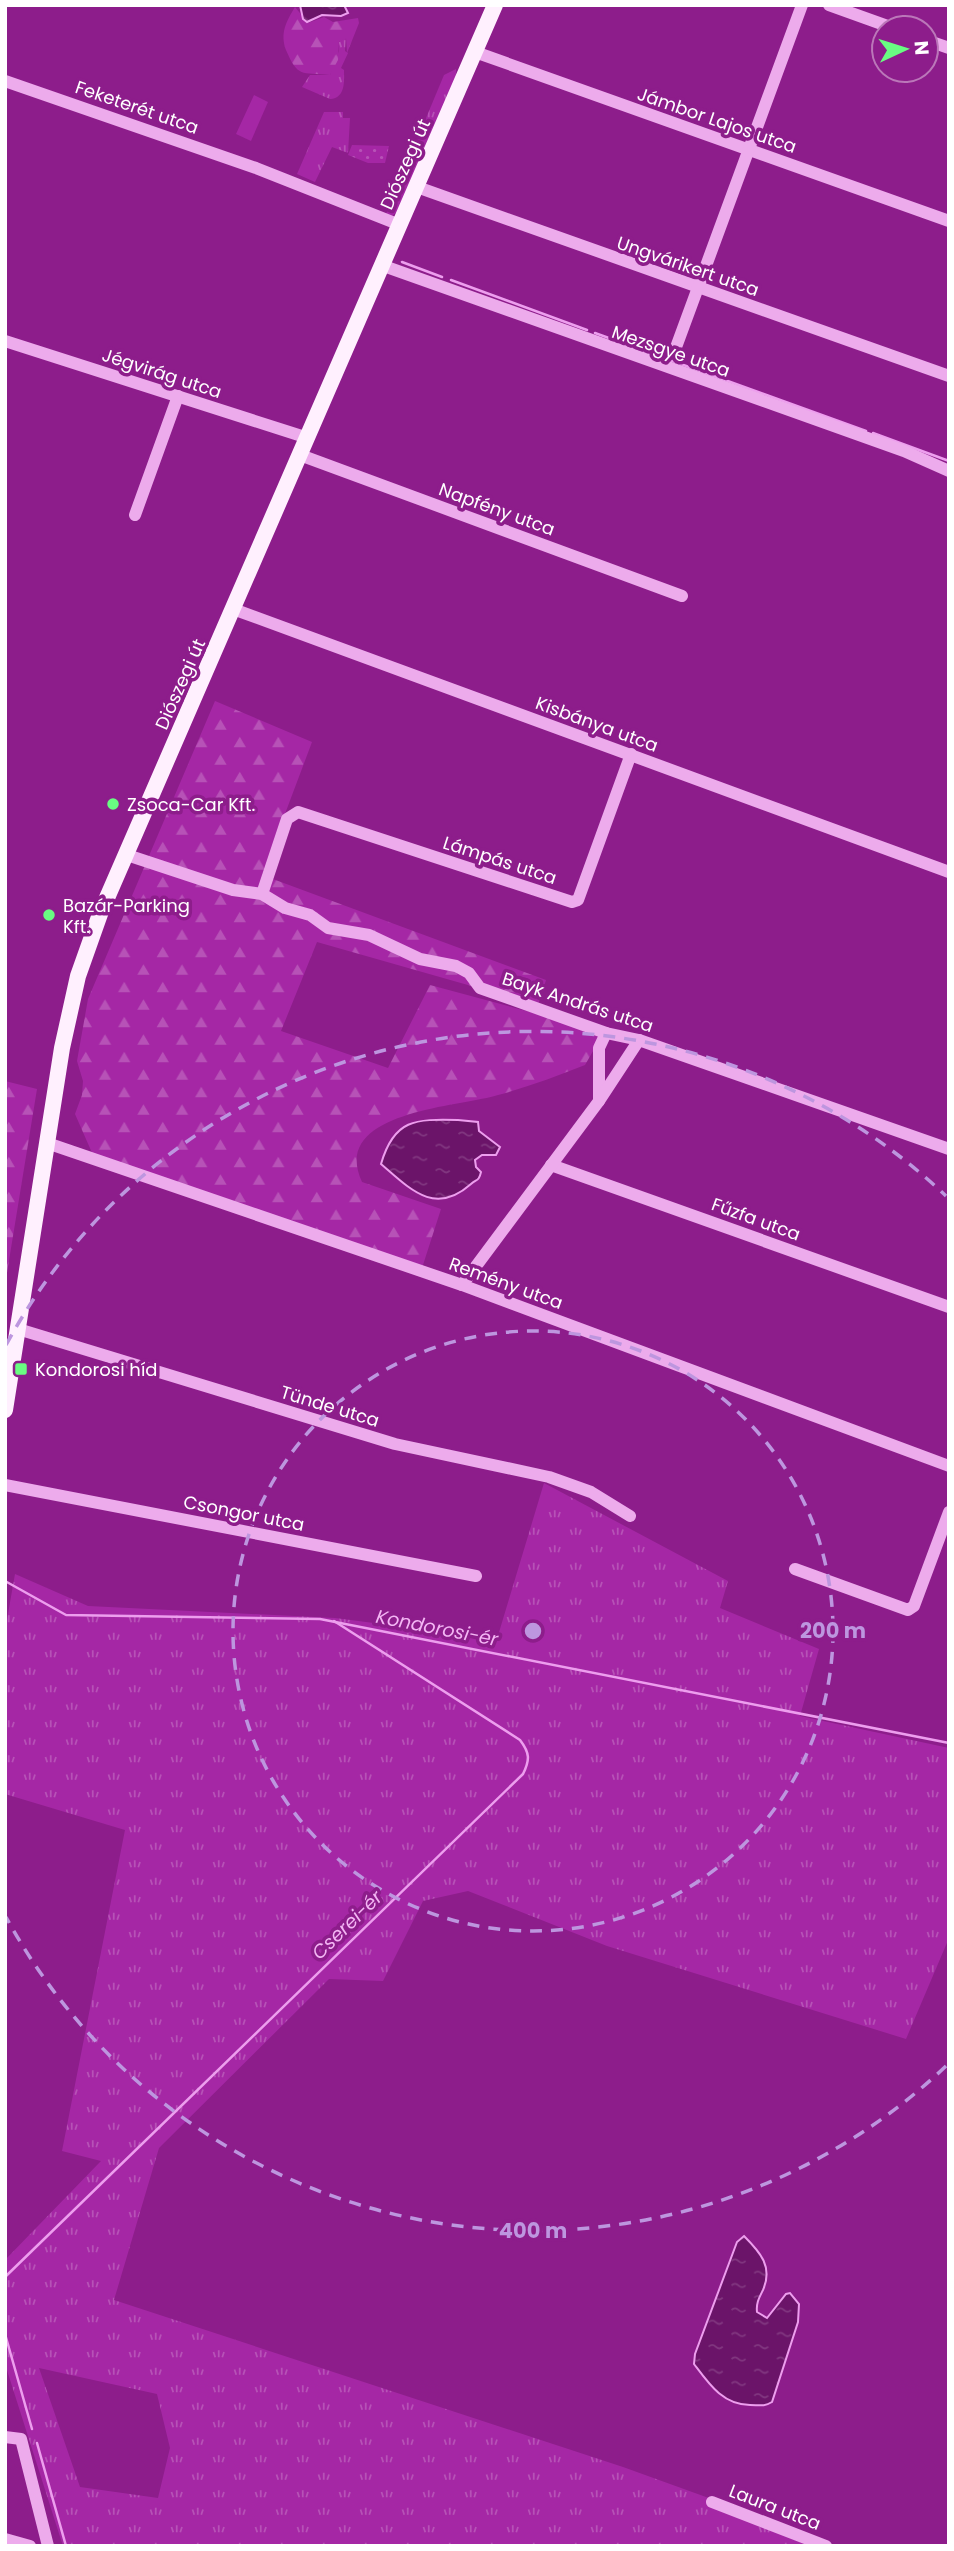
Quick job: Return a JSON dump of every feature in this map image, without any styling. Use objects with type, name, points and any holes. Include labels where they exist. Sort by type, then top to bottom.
[{"type":"main road","name":"Diószegi út","points":[[5,1410],[47,1143],[78,976],[100,914],[495,5]]},
{"type":"street","points":[[675,350],[802,5]]},
{"type":"street","points":[[829,5],[870,20]]},
{"type":"street","name":"Jámbor Lajos utca","points":[[475,52],[949,221]]},
{"type":"street","name":"Feketerét utca","points":[[5,81],[256,168],[400,225]]},
{"type":"street","name":"Ungvárikert utca","points":[[417,187],[949,376]]},
{"type":"street","name":"Mezsgye utca","points":[[381,265],[904,451],[949,471]]},
{"type":"street","name":"Jégvirág utca","points":[[5,341],[308,438]]},
{"type":"street","points":[[135,515],[178,396]]},
{"type":"street","name":"Napfény utca","points":[[300,455],[682,596]]},
{"type":"street","name":"Kisbánya utca","points":[[233,609],[949,872]]},
{"type":"street","name":"Lámpás utca","points":[[262,894],[287,818],[292,813],[304,813],[572,902],[578,900],[631,754]]},
{"type":"street","name":"Bayk András utca","points":[[127,855],[233,890],[262,894],[285,908],[310,915],[328,928],[369,935],[420,959],[456,966],[469,973],[480,988],[606,1033],[639,1040],[949,1149]]},
{"type":"street","points":[[599,1101],[598,1048],[606,1033]]},
{"type":"street","points":[[462,1285],[599,1101],[639,1040]]},
{"type":"street","name":"Remény utca","points":[[47,1143],[462,1285],[949,1466]]},
{"type":"street","name":"Fűzfa utca","points":[[551,1165],[949,1307]]},
{"type":"street","name":"Tünde utca","points":[[18,1329],[395,1444],[549,1476],[591,1492],[630,1516]]},
{"type":"street","name":"Csongor utca","points":[[5,1485],[476,1576]]},
{"type":"street","points":[[795,1569],[908,1610],[914,1606],[949,1512]]},
{"type":"street","points":[[5,2437],[22,2439],[48,2546]]},
{"type":"street","name":"Laura utca","points":[[712,2502],[826,2546]]},
{"type":"street","points":[[5,2539],[30,2546]]},
{"type":"green space","points":[[295,7],[308,23],[324,17],[333,22],[358,18],[359,23],[347,53],[346,38],[339,42],[338,60],[330,75],[302,72],[290,59],[284,44],[284,33]]},
{"type":"green space","points":[[346,37],[345,51],[348,53],[341,68],[344,70],[344,84],[339,96],[330,99],[302,87],[310,75],[330,75],[339,51],[339,42]]},
{"type":"green space","points":[[456,69],[456,79],[398,211],[392,216],[386,214],[444,75]]},
{"type":"green space","points":[[254,95],[268,102],[251,141],[236,134]]},
{"type":"green space","points":[[324,112],[343,112],[343,118],[350,118],[348,153],[332,147],[315,182],[297,174]]},
{"type":"green space","points":[[352,145],[389,146],[385,163],[368,163],[348,155]]},
{"type":"green space","points":[[215,701],[312,742],[262,875],[546,980],[538,1005],[317,942],[281,1031],[388,1068],[430,985],[604,1032],[585,1065],[509,1092],[403,1116],[380,1126],[364,1140],[357,1158],[362,1182],[441,1209],[422,1268],[93,1155],[75,1114],[82,1095],[83,1081],[77,1061],[88,999]]},
{"type":"green space","points":[[5,1081],[37,1089],[5,1285]]},
{"type":"green space","points":[[544,1483],[728,1581],[720,1608],[819,1649],[800,1716],[949,1748],[949,1938],[906,2039],[607,1946],[468,1891],[423,1901],[383,1981],[329,1979],[159,2148],[114,2300],[623,2467],[772,2521],[813,2546],[63,2546],[5,2364],[5,2260],[101,2161],[62,2151],[125,1830],[5,1794],[5,1631],[15,1574],[88,1606],[335,1618],[497,1639]],"holes":[[[39,2368],[157,2394],[170,2448],[158,2498],[80,2487]]]},
{"type":"water","points":[[300,5],[344,5],[348,13],[341,16],[322,15],[307,22],[303,19]]},
{"type":"water","points":[[430,1120],[478,1122],[479,1131],[500,1147],[496,1155],[482,1155],[475,1160],[476,1167],[481,1172],[478,1179],[458,1193],[435,1199],[424,1196],[403,1183],[381,1164],[392,1138],[408,1125]]},
{"type":"water","points":[[744,2236],[756,2248],[766,2267],[766,2282],[758,2301],[757,2312],[767,2318],[786,2294],[790,2293],[799,2304],[798,2322],[772,2402],[764,2405],[740,2404],[724,2397],[711,2386],[694,2364],[695,2354],[737,2242]]},
{"type":"waterway","points":[[402,262],[442,277]]},
{"type":"waterway","points":[[451,280],[587,330]]},
{"type":"waterway","points":[[595,333],[866,431]]},
{"type":"waterway","points":[[873,433],[949,461]]},
{"type":"waterway","name":"Kondorosi-ér","points":[[5,1581],[66,1615],[320,1619],[949,1743]]},
{"type":"waterway","name":"Cserei-ér","points":[[5,2277],[523,1774],[528,1757],[520,1740],[334,1621]]},
{"type":"waterway","name":"Cserei-ér","points":[[5,2334],[32,2429]]},
{"type":"waterway","name":"Cserei-ér","points":[[37,2443],[66,2546]]},
{"type":"place","name":"Zsoca-Car Kft.","points":[[113,804]]},
{"type":"place","name":"Bazár-Parking Kft.","points":[[49,915]]},
{"type":"place","name":"Kondorosi híd","points":[[21,1369]]}]
